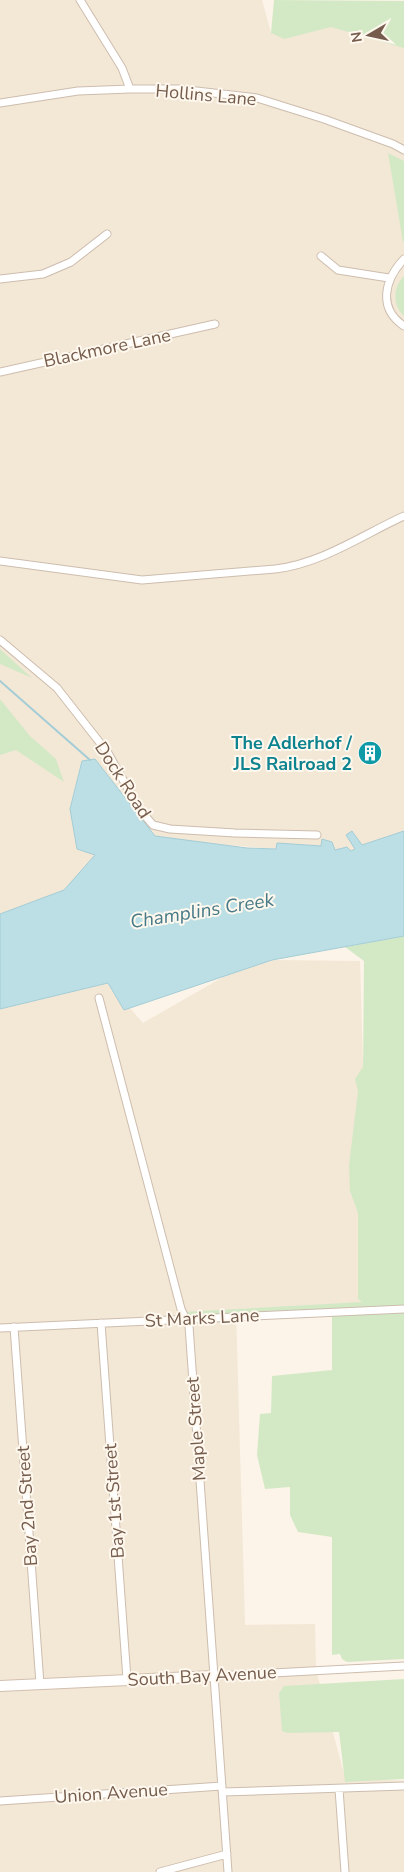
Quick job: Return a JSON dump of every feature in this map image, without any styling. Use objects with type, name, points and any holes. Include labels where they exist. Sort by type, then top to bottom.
[{"type":"street","points":[[80,0],[122,68],[130,89]]},
{"type":"street","name":"Hollins Lane","points":[[0,103],[78,92],[130,89],[179,89],[257,98],[324,119],[393,144],[404,150]]},
{"type":"street","points":[[0,279],[43,274],[71,262],[107,234]]},
{"type":"street","points":[[321,256],[338,270],[389,278]]},
{"type":"street","points":[[404,259],[392,271],[386,290],[393,316],[404,326]]},
{"type":"street","name":"Blackmore Lane","points":[[0,372],[215,324]]},
{"type":"street","points":[[0,561],[142,580],[275,569],[320,557],[404,516]]},
{"type":"street","name":"Dock Road","points":[[0,640],[57,688],[108,753],[140,810],[153,825],[235,833],[317,835]]},
{"type":"street","name":"Maple Street","points":[[99,998],[185,1319],[189,1326],[228,1872]]},
{"type":"street","name":"St Marks Lane","points":[[0,1328],[404,1309]]},
{"type":"street","name":"Bay 1st Street","points":[[101,1323],[127,1680]]},
{"type":"street","name":"Bay 2nd Street","points":[[14,1328],[40,1684]]},
{"type":"street","name":"South Bay Avenue","points":[[0,1686],[404,1666]]},
{"type":"street","name":"Union Avenue","points":[[0,1801],[222,1789],[339,1789],[404,1786]]},
{"type":"street","points":[[339,1789],[345,1872]]},
{"type":"street","points":[[160,1872],[226,1854]]},
{"type":"shaded area","points":[[0,0],[262,0],[271,33],[331,20],[404,44],[404,831],[362,845],[353,831],[355,849],[351,851],[335,850],[322,840],[322,846],[277,844],[277,849],[150,839],[95,759],[82,761],[70,809],[77,849],[96,855],[64,890],[0,914]]},
{"type":"shaded area","points":[[272,960],[360,961],[370,1307],[236,1311],[245,1625],[315,1624],[316,1670],[345,1777],[404,1781],[404,1872],[0,1872],[0,1009],[108,983],[143,1023],[244,965]]},
{"type":"green space","points":[[274,0],[404,1],[404,48],[331,27],[284,39],[271,33]]},
{"type":"green space","points":[[388,153],[404,161],[404,242],[403,242]]},
{"type":"green space","points":[[404,276],[404,316],[397,307],[395,296],[400,280]]},
{"type":"green space","points":[[0,649],[32,678],[0,664]]},
{"type":"green space","points":[[0,699],[30,736],[56,759],[64,782],[16,750],[0,755]]},
{"type":"green space","points":[[404,936],[404,1659],[347,1662],[342,1659],[340,1654],[332,1655],[332,1537],[298,1532],[290,1515],[290,1487],[265,1489],[257,1455],[260,1414],[271,1413],[272,1376],[332,1370],[332,1313],[189,1319],[182,1312],[362,1302],[358,1299],[358,1213],[350,1191],[349,1165],[358,1091],[355,1079],[363,1067],[364,961],[345,947]]},
{"type":"green space","points":[[404,1679],[404,1779],[345,1782],[339,1732],[287,1733],[282,1731],[279,1693],[284,1686]]},
{"type":"water","name":"Champlins Creek","points":[[95,759],[155,836],[247,848],[276,849],[277,843],[321,846],[322,839],[332,842],[335,850],[347,847],[351,851],[355,849],[346,835],[352,831],[362,845],[404,831],[404,936],[272,960],[124,1010],[108,983],[0,1009],[0,914],[64,890],[95,855],[77,849],[70,809],[82,761]]},
{"type":"waterway","points":[[0,681],[90,760]]},
{"type":"place","name":"The Adlerhof / JLS Railroad 2","points":[[370,753]]}]
